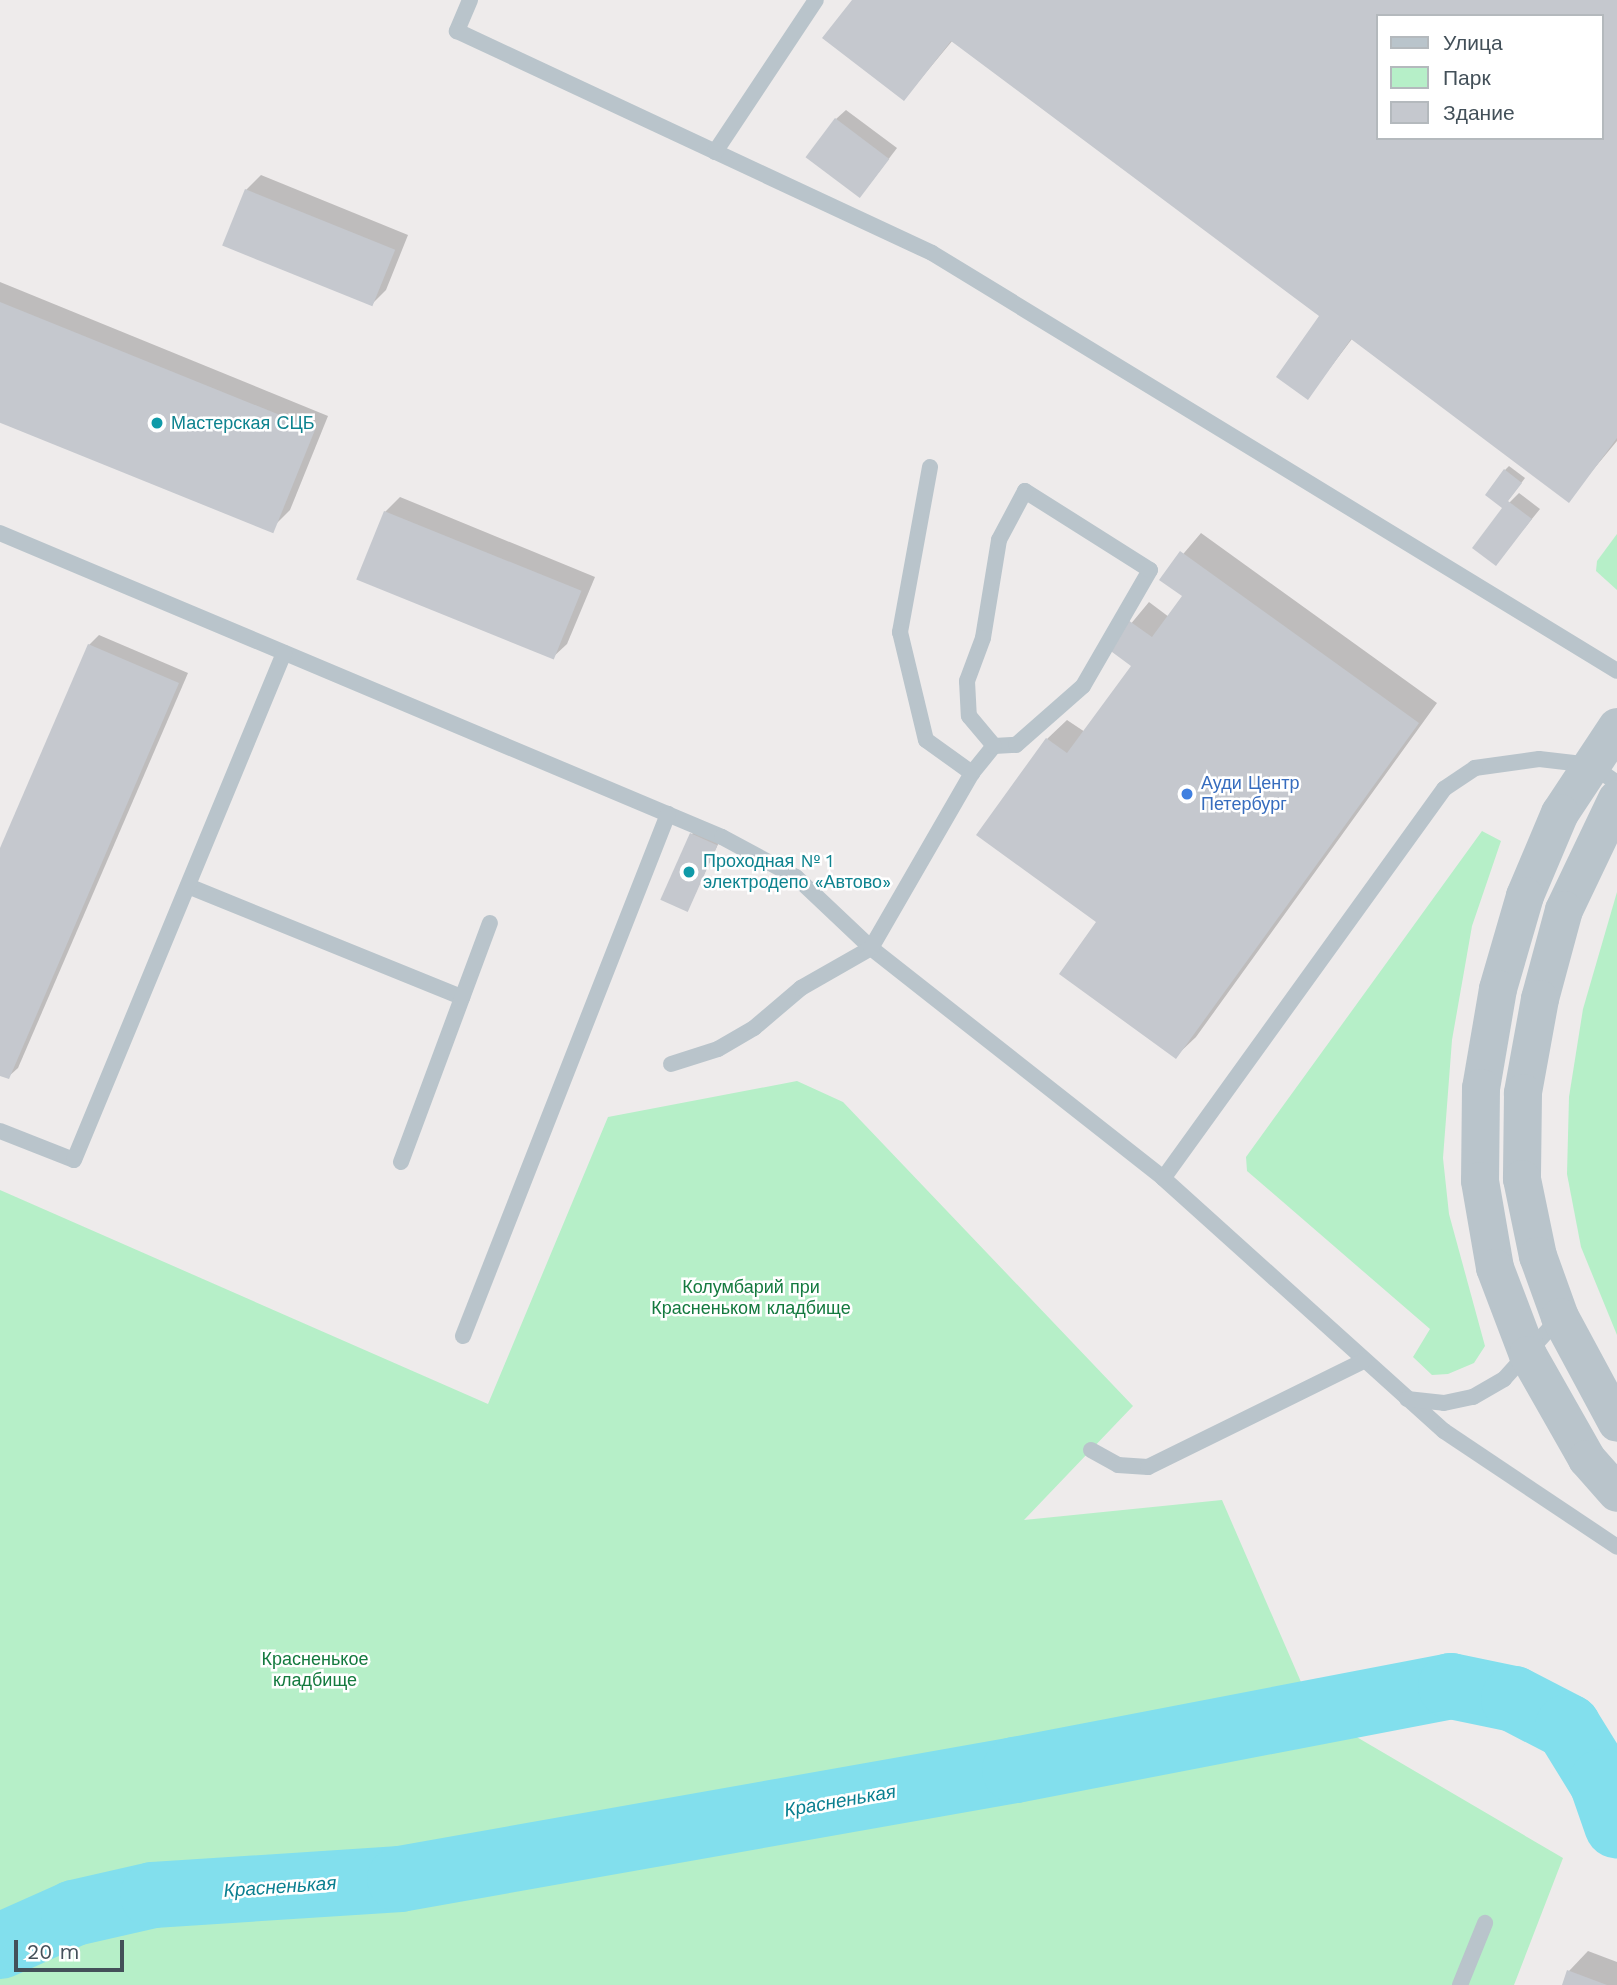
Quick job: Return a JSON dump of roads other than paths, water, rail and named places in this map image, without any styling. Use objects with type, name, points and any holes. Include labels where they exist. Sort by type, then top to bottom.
[{"type":"street","points":[[1617,727],[1604,774],[1560,813],[1525,896],[1498,989],[1481,1088],[1482,1194],[1495,1268],[1528,1355],[1587,1459],[1617,1493]]},
{"type":"street","points":[[1617,799],[1564,910],[1540,999],[1523,1093],[1522,1179],[1538,1256],[1560,1317],[1617,1423]]},
{"type":"lane","points":[[470,0],[457,31],[932,253],[1617,671]]},
{"type":"lane","points":[[715,152],[816,0]]},
{"type":"lane","points":[[930,467],[900,632],[926,740],[972,773]]},
{"type":"lane","points":[[671,1064],[718,1049],[754,1028],[801,988],[871,948],[972,773],[994,746],[1016,745],[1083,686],[1150,570],[1025,491],[999,540],[983,638],[967,681],[969,716],[994,746]]},
{"type":"lane","points":[[0,534],[668,814],[796,877],[871,948],[1164,1178],[1363,1361],[1444,1431],[1617,1546]]},
{"type":"lane","points":[[0,1131],[74,1160],[284,653]]},
{"type":"lane","points":[[1164,1178],[1444,789],[1475,768],[1539,759],[1604,774]]},
{"type":"lane","points":[[463,1336],[668,814]]},
{"type":"lane","points":[[188,886],[462,997]]},
{"type":"lane","points":[[401,1162],[490,923]]},
{"type":"lane","points":[[1407,1399],[1444,1403],[1473,1396],[1504,1379],[1560,1317]]},
{"type":"lane","points":[[1091,1450],[1118,1465],[1148,1466],[1363,1361]]},
{"type":"lane","points":[[1460,1985],[1485,1923]]},
{"type":"waterway","name":"Красненькая","points":[[0,1946],[74,1913],[153,1895],[400,1879],[1015,1770],[1451,1686],[1514,1699],[1568,1727],[1602,1782],[1617,1825]]},
{"type":"place","name":"Мастерская СЦБ","points":[[157,423]]},
{"type":"place","name":"Ауди Центр Петербург","points":[[1187,794]]},
{"type":"place","name":"Проходная № 1 электродепо «Автово»","points":[[689,872]]},
{"type":"park label","name":"Колумбарий при Красненьком кладбище","points":[[751,1298]]},
{"type":"park label","name":"Красненькое кладбище","points":[[315,1670]]}]
